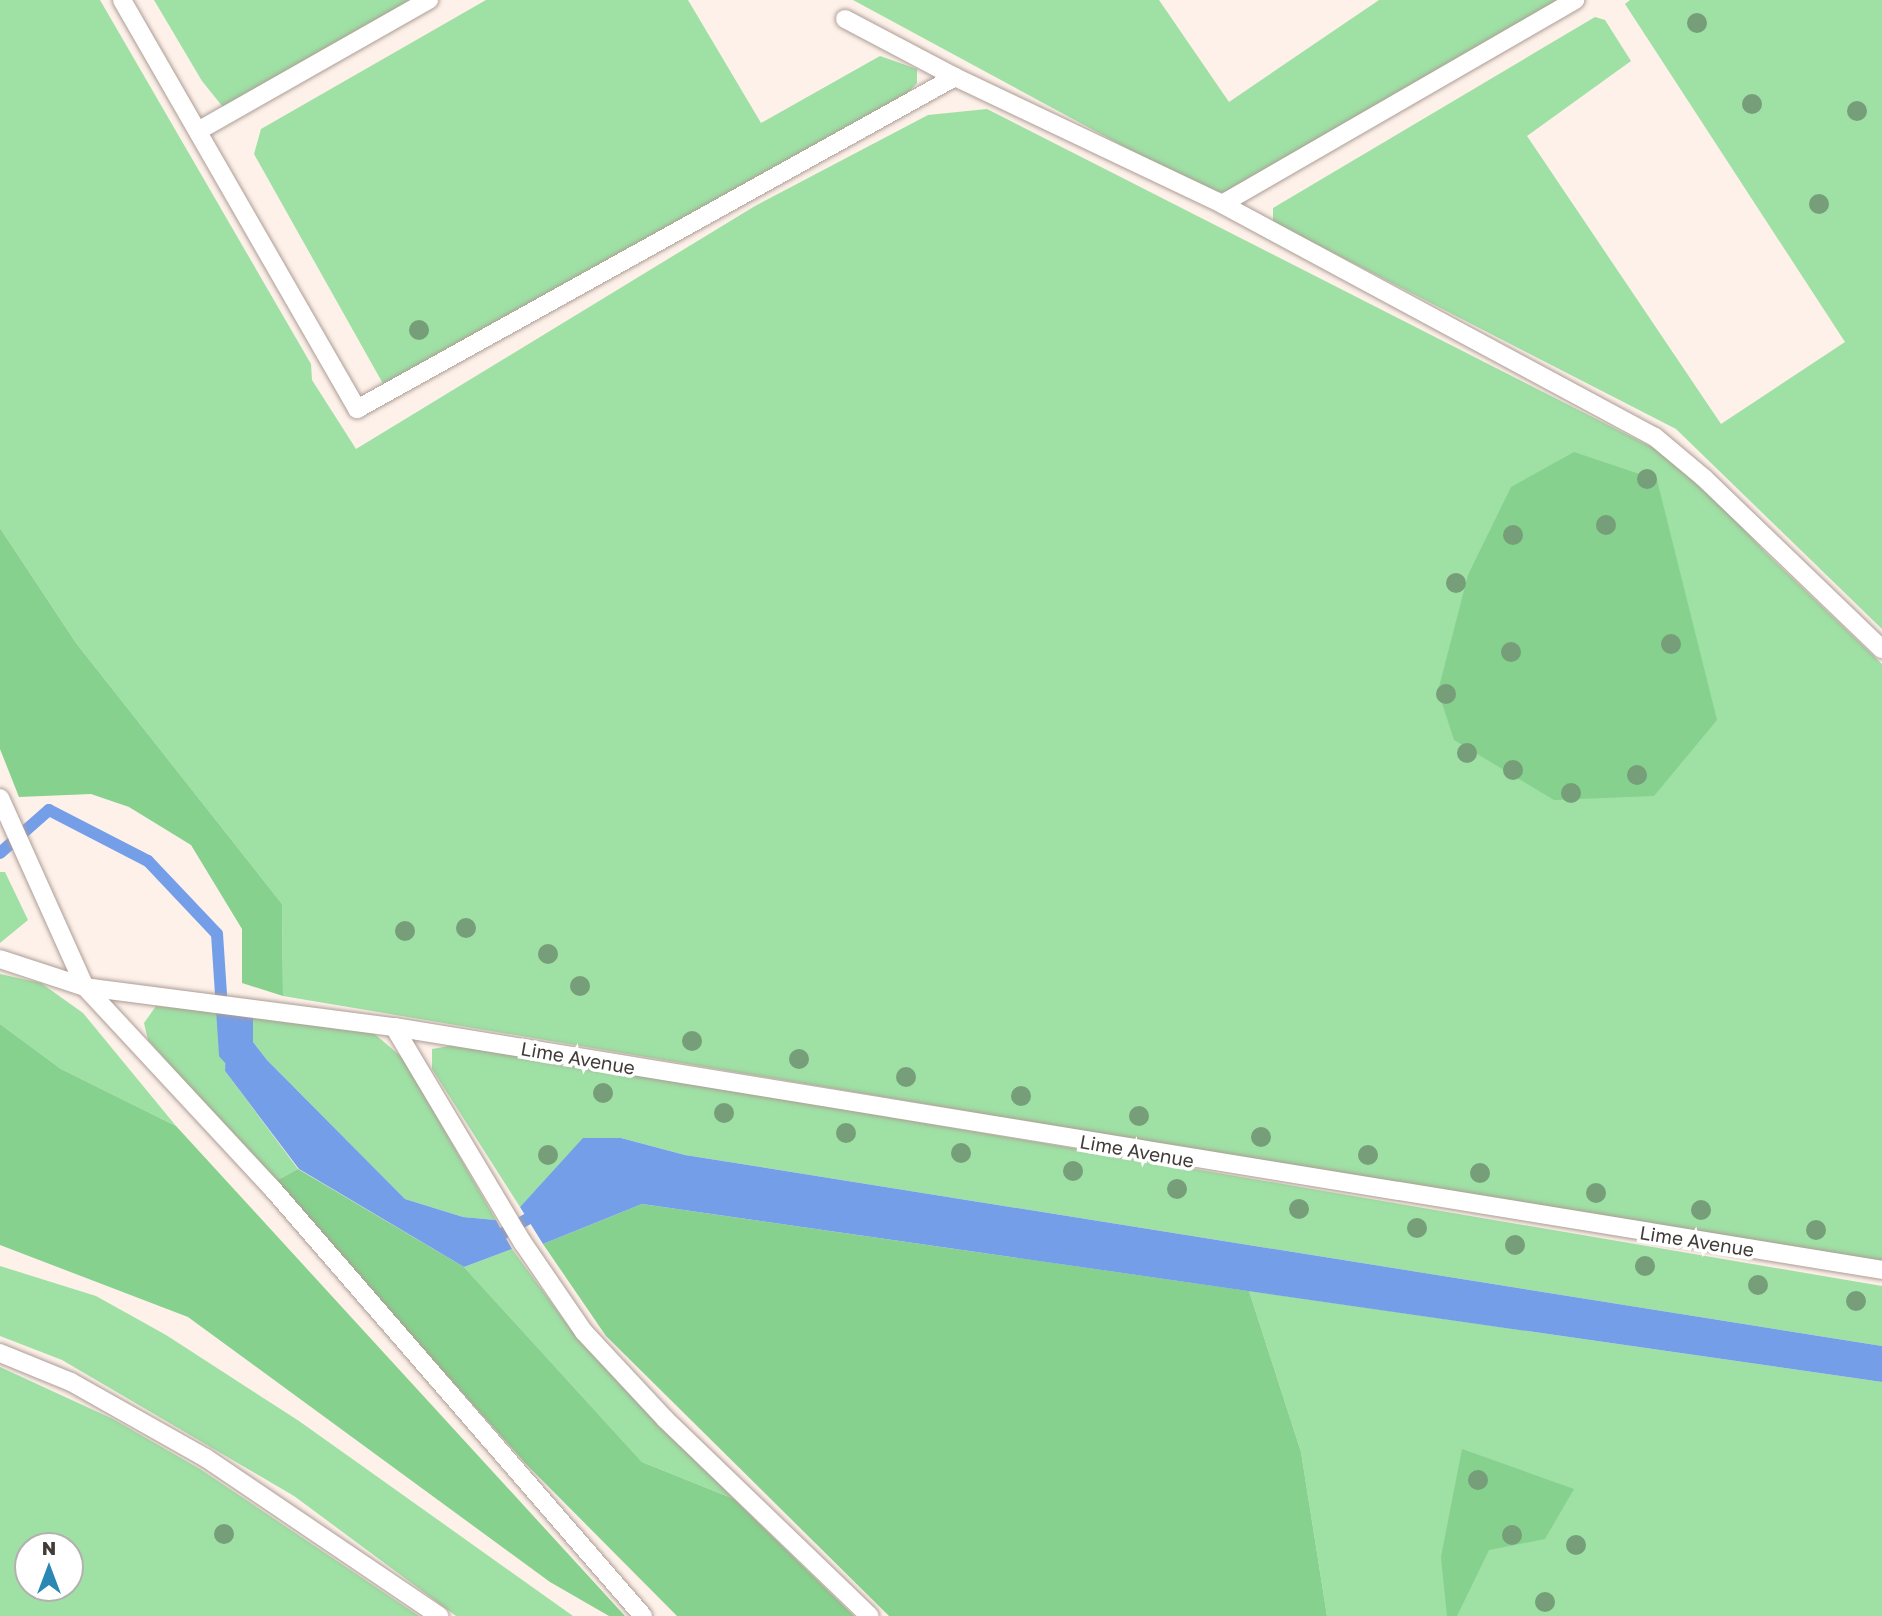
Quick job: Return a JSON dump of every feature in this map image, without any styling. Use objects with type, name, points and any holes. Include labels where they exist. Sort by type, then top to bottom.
[{"type":"lane","points":[[122,0],[357,409],[954,78]]},
{"type":"lane","points":[[198,131],[429,0]]},
{"type":"lane","points":[[1222,205],[1575,0]]},
{"type":"lane","points":[[845,19],[954,78],[1222,205],[1655,437],[1704,478],[1882,649]]},
{"type":"lane","points":[[0,798],[85,987],[271,1187],[643,1616]]},
{"type":"lane","name":"Lime Avenue","points":[[0,959],[85,987],[394,1027],[1882,1270]]},
{"type":"lane","points":[[394,1027],[523,1243],[584,1332],[664,1419],[870,1616]]},
{"type":"lane","points":[[0,1353],[71,1382],[206,1458],[439,1616]]},
{"type":"green space","points":[[0,0],[100,0],[311,364],[312,380],[356,449],[755,206],[928,115],[987,109],[1681,462],[1766,553],[1882,664],[1882,1265],[283,996],[282,904],[76,643],[0,528]]},
{"type":"green space","points":[[154,0],[418,0],[227,112],[202,81]]},
{"type":"green space","points":[[486,0],[688,0],[761,123],[880,56],[917,69],[917,83],[905,96],[386,389],[254,154],[261,129]]},
{"type":"green space","points":[[853,0],[1159,0],[1229,102],[1379,0],[1584,0],[1244,192],[1208,192]]},
{"type":"green space","points":[[1630,0],[1882,0],[1882,629],[1676,429],[1273,222],[1273,208],[1595,17],[1605,20],[1631,61],[1527,136],[1721,424],[1845,342],[1625,4]]},
{"type":"green space","points":[[1574,452],[1657,480],[1717,720],[1654,796],[1554,800],[1454,740],[1438,691],[1468,575],[1511,487]]},
{"type":"green space","points":[[0,528],[76,643],[282,904],[283,996],[242,983],[242,929],[191,845],[129,807],[91,794],[19,797],[0,749]]},
{"type":"green space","points":[[0,872],[5,872],[28,920],[0,943]]},
{"type":"green space","points":[[0,974],[41,983],[83,1013],[176,1126],[61,1069],[0,1024]]},
{"type":"green space","points":[[156,1006],[227,1013],[225,1071],[298,1169],[274,1182],[148,1040],[144,1023]]},
{"type":"green space","points":[[253,1017],[371,1031],[403,1058],[496,1220],[463,1217],[405,1199],[267,1060],[253,1042]]},
{"type":"green space","points":[[0,1024],[61,1069],[176,1126],[625,1616],[609,1616],[550,1582],[188,1317],[0,1245]]},
{"type":"green space","points":[[460,1044],[1882,1286],[1882,1346],[685,1155],[621,1138],[583,1139],[520,1207],[432,1069],[432,1049]]},
{"type":"green space","points":[[298,1169],[464,1267],[642,1462],[734,1499],[854,1616],[677,1616],[526,1464],[274,1182]]},
{"type":"green space","points":[[642,1204],[1249,1291],[1301,1452],[1327,1616],[889,1616],[606,1336],[543,1244]]},
{"type":"green space","points":[[512,1249],[581,1343],[734,1499],[642,1462],[464,1267]]},
{"type":"green space","points":[[0,1266],[96,1296],[166,1335],[299,1421],[573,1616],[456,1616],[294,1496],[62,1360],[0,1336]]},
{"type":"green space","points":[[1249,1291],[1882,1382],[1882,1616],[1327,1616],[1301,1452]]},
{"type":"green space","points":[[0,1367],[113,1419],[200,1469],[419,1616],[0,1616]]},
{"type":"green space","points":[[1462,1449],[1574,1489],[1545,1539],[1489,1550],[1457,1616],[1447,1616],[1441,1557]]},
{"type":"water","points":[[227,1013],[253,1017],[253,1042],[267,1060],[405,1199],[463,1217],[496,1220],[512,1249],[464,1267],[299,1169],[225,1071]]},
{"type":"water","points":[[583,1138],[621,1138],[685,1155],[1882,1346],[1882,1382],[642,1204],[543,1244],[520,1207]]},
{"type":"waterway","points":[[0,853],[49,810],[148,861],[217,934],[225,1054],[236,1066]]},
{"type":"waterway","points":[[490,1241],[541,1211]]}]
